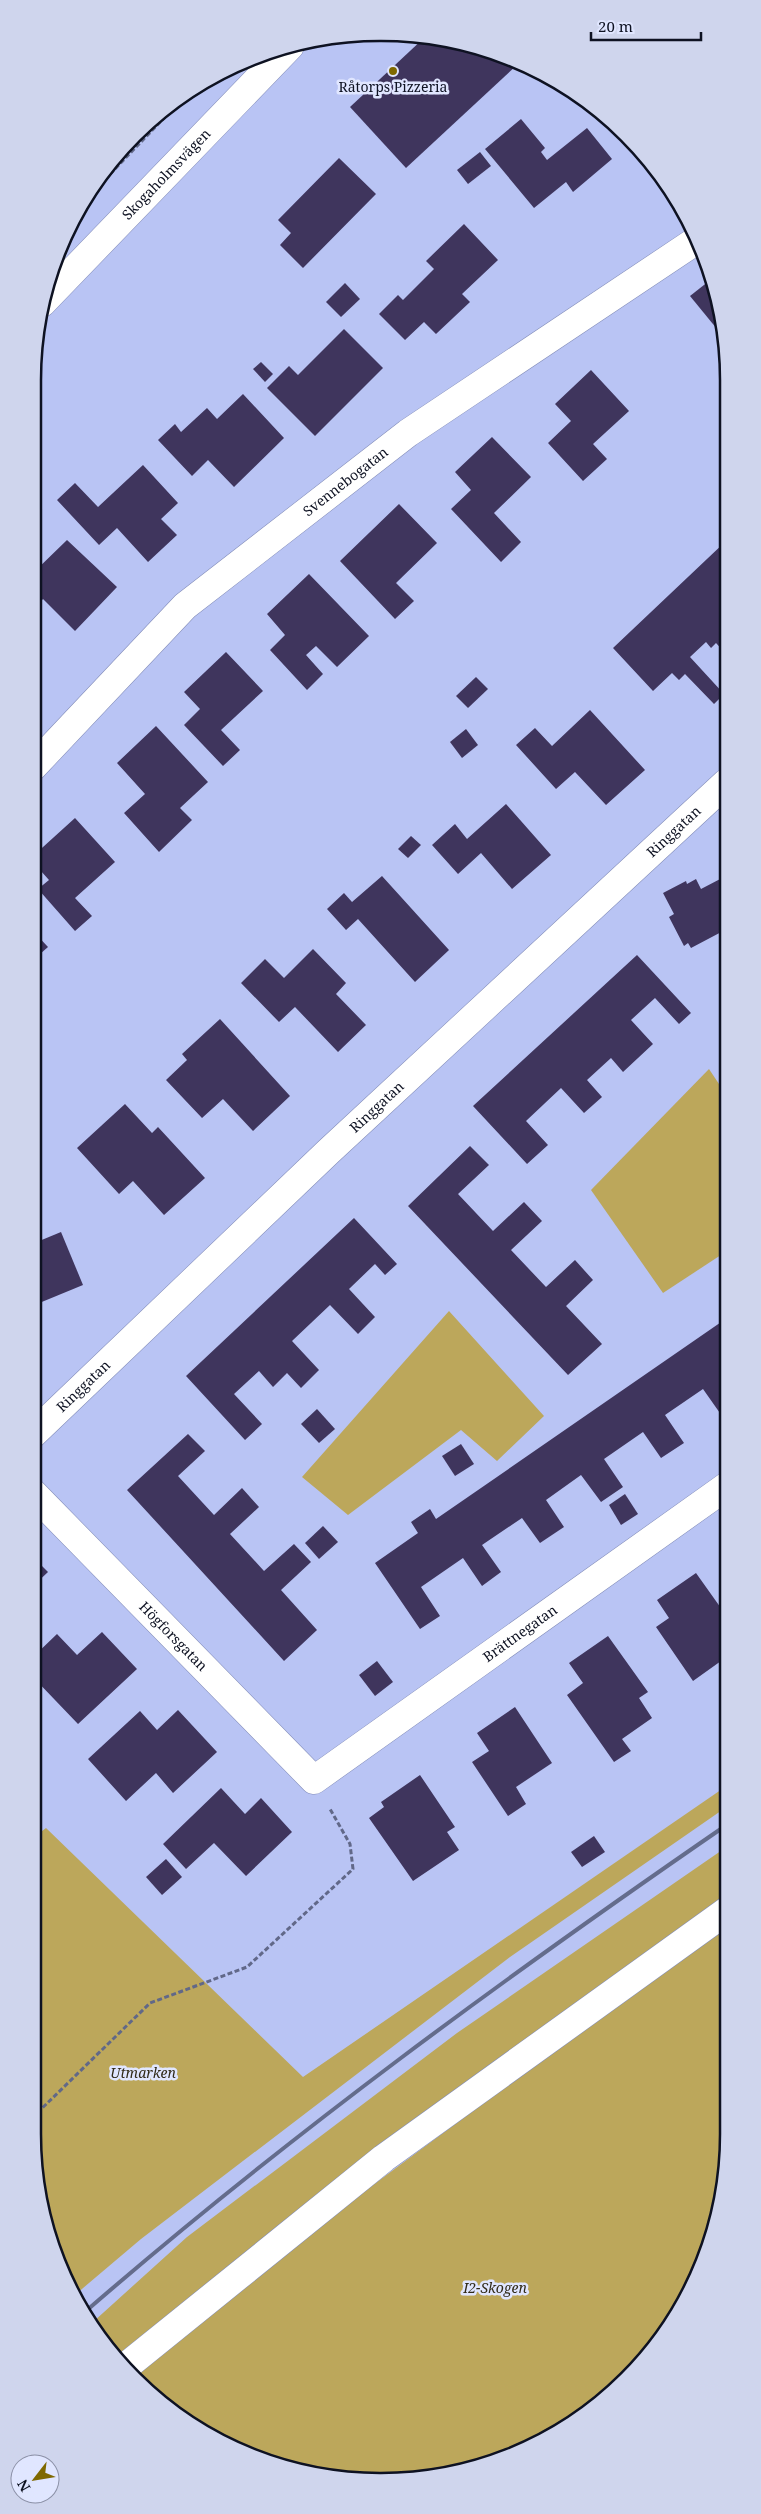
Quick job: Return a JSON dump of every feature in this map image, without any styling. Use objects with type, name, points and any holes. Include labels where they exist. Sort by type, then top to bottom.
[{"type":"street","name":"Skogaholmsvägen","points":[[54,291],[280,57]]},
{"type":"street","name":"Svennebogatan","points":[[41,758],[185,606],[408,433],[691,244]]},
{"type":"street","name":"Ringgatan","points":[[41,1426],[328,1152],[720,789]]},
{"type":"street","name":"Brättnegatan","points":[[314,1780],[720,1492]]},
{"type":"street","name":"Högforsgatan","points":[[41,1501],[314,1780]]},
{"type":"street","points":[[131,2363],[384,2158],[720,1916]]},
{"type":"path","points":[[117,167],[159,124]]},
{"type":"path","points":[[41,2109],[150,2003],[247,1967],[352,1869],[350,1844],[314,1780]]},
{"type":"green space","points":[[709,1069],[720,1086],[720,1256],[663,1293],[591,1190]]},
{"type":"green space","points":[[449,1311],[544,1416],[497,1461],[461,1430],[348,1515],[302,1477]]},
{"type":"green space","name":"Utmarken","points":[[720,1790],[720,1812],[510,1957],[141,2239],[80,2291],[59,2243],[48,2200],[42,2156],[41,1832],[46,1828],[303,2077]]},
{"type":"green space","points":[[720,1852],[720,1901],[380,2145],[121,2352],[96,2319],[187,2237],[457,2033]]},
{"type":"green space","name":"I2-Skogen","points":[[720,1927],[719,2156],[713,2200],[702,2243],[685,2284],[663,2322],[636,2357],[587,2403],[531,2438],[510,2447],[468,2461],[425,2470],[380,2473],[336,2470],[271,2455],[230,2438],[192,2416],[157,2389],[138,2370],[248,2278]]},
{"type":"building","points":[[418,43],[468,53],[513,68],[406,168],[350,107]]},
{"type":"building","points":[[521,119],[545,148],[541,152],[547,160],[587,128],[612,159],[573,192],[566,182],[534,208],[485,149]]},
{"type":"building","points":[[480,152],[491,166],[468,184],[457,170]]},
{"type":"building","points":[[339,158],[376,194],[303,268],[280,245],[291,233],[278,220]]},
{"type":"building","points":[[464,224],[498,260],[462,294],[470,302],[436,334],[424,322],[405,340],[379,314],[398,295],[403,300],[434,269],[426,261]]},
{"type":"building","points":[[345,283],[360,299],[341,317],[326,302]]},
{"type":"building","points":[[705,284],[715,327],[690,296]]},
{"type":"building","points":[[344,329],[383,368],[315,436],[267,388],[289,366],[298,375]]},
{"type":"building","points":[[261,362],[273,374],[265,382],[253,369]]},
{"type":"building","points":[[591,370],[629,411],[593,444],[607,459],[583,481],[548,443],[571,421],[555,404]]},
{"type":"building","points":[[243,394],[284,438],[234,487],[208,460],[192,476],[158,440],[175,424],[181,432],[207,408],[217,419]]},
{"type":"building","points":[[492,437],[531,477],[494,513],[521,542],[501,562],[451,509],[471,490],[455,472]]},
{"type":"building","points":[[143,465],[178,503],[161,519],[177,535],[148,562],[117,528],[99,545],[57,500],[75,483],[98,507]]},
{"type":"building","points":[[399,504],[437,543],[396,583],[414,601],[395,619],[340,561]]},
{"type":"building","points":[[67,540],[117,587],[75,631],[43,599],[41,601],[41,565]]},
{"type":"building","points":[[720,547],[720,647],[716,643],[711,648],[706,642],[690,657],[720,690],[720,698],[714,704],[685,674],[679,680],[672,673],[653,691],[613,648]]},
{"type":"building","points":[[309,574],[369,636],[337,667],[316,646],[306,655],[323,674],[307,690],[270,650],[285,635],[267,614]]},
{"type":"building","points":[[226,652],[263,691],[221,730],[240,750],[223,766],[184,725],[200,709],[184,692]]},
{"type":"building","points":[[476,677],[488,689],[468,708],[456,696]]},
{"type":"building","points":[[590,710],[645,770],[606,805],[575,772],[556,789],[516,745],[535,728],[552,746]]},
{"type":"building","points":[[156,726],[208,782],[180,808],[192,820],[159,852],[124,813],[145,794],[117,763]]},
{"type":"building","points":[[466,729],[478,745],[462,758],[450,742]]},
{"type":"building","points":[[506,804],[551,855],[512,889],[481,853],[458,874],[432,845],[455,824],[467,839]]},
{"type":"building","points":[[75,818],[115,862],[75,898],[92,916],[75,931],[41,892],[41,887],[49,880],[41,871],[41,849]]},
{"type":"building","points":[[411,836],[421,845],[408,858],[398,849]]},
{"type":"building","points":[[382,876],[449,950],[415,982],[358,919],[346,930],[327,909],[344,893],[352,902]]},
{"type":"building","points":[[696,879],[701,889],[720,879],[720,933],[691,948],[688,943],[684,946],[669,917],[674,914],[663,893],[686,881],[687,884]]},
{"type":"building","points":[[41,940],[48,947],[41,953]]},
{"type":"building","points":[[313,949],[346,983],[336,994],[366,1025],[338,1052],[295,1007],[279,1022],[241,983],[265,959],[284,978]]},
{"type":"building","points":[[637,955],[691,1013],[679,1024],[655,998],[631,1020],[653,1044],[623,1072],[611,1058],[587,1080],[602,1097],[584,1113],[561,1088],[526,1121],[548,1145],[527,1164],[473,1106]]},
{"type":"building","points":[[220,1019],[290,1096],[253,1131],[223,1099],[202,1118],[166,1080],[187,1060],[182,1054]]},
{"type":"building","points":[[125,1104],[152,1133],[158,1127],[205,1178],[164,1215],[133,1181],[119,1194],[77,1148]]},
{"type":"building","points":[[470,1146],[489,1165],[458,1194],[493,1231],[524,1202],[542,1221],[511,1250],[546,1287],[575,1260],[593,1280],[566,1306],[602,1344],[568,1375],[408,1206]]},
{"type":"building","points":[[354,1218],[397,1264],[385,1275],[375,1264],[349,1289],[375,1317],[358,1334],[330,1305],[292,1341],[319,1370],[301,1388],[287,1373],[273,1387],[259,1371],[234,1394],[262,1424],[245,1440],[186,1376]]},
{"type":"building","points":[[61,1232],[83,1285],[41,1302],[41,1240]]},
{"type":"building","points":[[720,1323],[720,1413],[703,1389],[665,1415],[684,1443],[661,1458],[643,1432],[604,1459],[623,1487],[601,1502],[581,1475],[546,1500],[564,1527],[540,1543],[522,1518],[482,1545],[501,1572],[482,1586],[463,1558],[421,1587],[440,1616],[420,1629],[375,1563],[418,1533],[411,1522],[430,1509],[436,1519]]},
{"type":"building","points":[[317,1409],[335,1429],[319,1443],[301,1424]]},
{"type":"building","points":[[188,1434],[205,1451],[178,1476],[214,1515],[242,1488],[259,1507],[230,1534],[264,1571],[294,1544],[311,1562],[281,1590],[317,1630],[284,1661],[127,1490]]},
{"type":"building","points":[[461,1444],[474,1464],[455,1476],[442,1456]]},
{"type":"building","points":[[625,1494],[638,1514],[621,1525],[609,1505]]},
{"type":"building","points":[[323,1526],[338,1542],[319,1559],[305,1543]]},
{"type":"building","points":[[41,1565],[48,1572],[41,1579]]},
{"type":"building","points":[[696,1573],[720,1607],[720,1662],[693,1681],[656,1627],[669,1618],[657,1600]]},
{"type":"building","points":[[102,1632],[137,1669],[78,1724],[41,1685],[41,1649],[57,1634],[77,1655]]},
{"type":"building","points":[[608,1636],[648,1692],[639,1698],[652,1718],[622,1739],[631,1751],[614,1762],[567,1695],[583,1683],[569,1663]]},
{"type":"building","points":[[377,1661],[393,1682],[375,1696],[359,1675]]},
{"type":"building","points":[[515,1707],[552,1763],[516,1787],[526,1804],[508,1816],[472,1762],[489,1751],[477,1733]]},
{"type":"building","points":[[178,1710],[217,1752],[173,1793],[156,1773],[126,1801],[88,1759],[140,1711],[157,1730]]},
{"type":"building","points":[[420,1775],[455,1827],[447,1832],[459,1850],[413,1881],[369,1818],[384,1807],[381,1802]]},
{"type":"building","points":[[221,1788],[245,1814],[261,1798],[292,1832],[246,1876],[214,1843],[186,1869],[163,1844]]},
{"type":"building","points":[[594,1836],[605,1852],[582,1867],[571,1852]]},
{"type":"building","points":[[166,1859],[182,1877],[162,1895],[146,1877]]},
{"type":"railway","points":[[90,2308],[241,2182],[400,2058],[563,1939],[720,1829]]},
{"type":"place","name":"Råtorps Pizzeria","points":[[393,71]]}]
